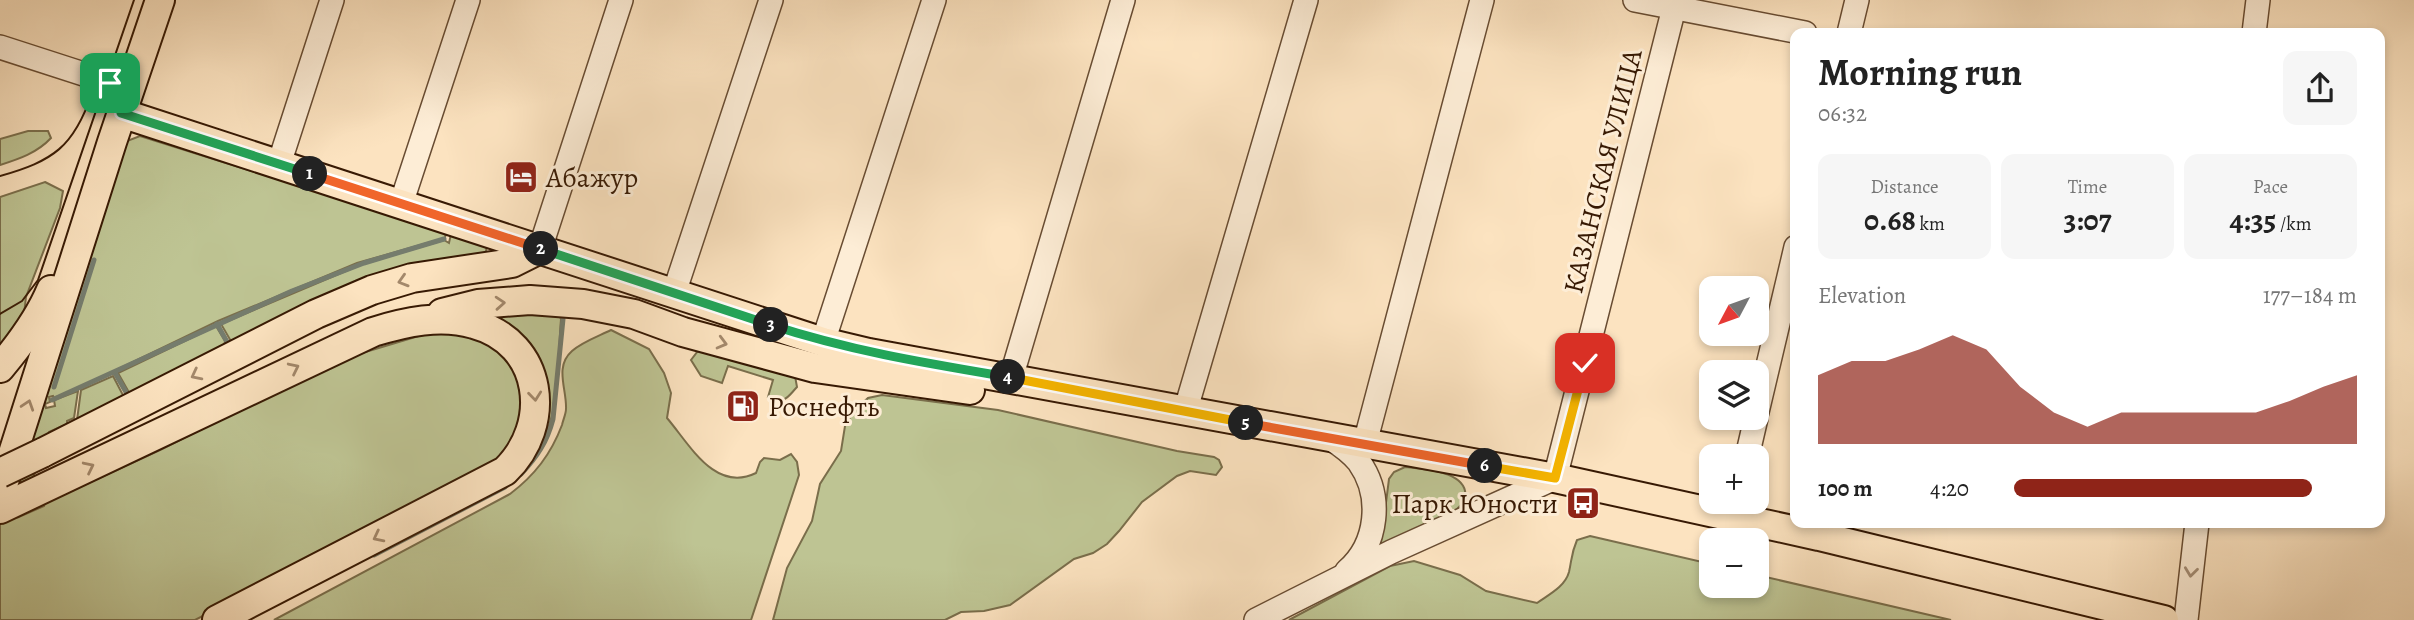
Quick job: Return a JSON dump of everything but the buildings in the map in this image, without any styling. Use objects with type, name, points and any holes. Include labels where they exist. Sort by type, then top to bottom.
[{"type":"main road","points":[[0,494],[125,101],[160,0]]},
{"type":"main road","points":[[125,101],[279,164],[823,342],[1185,412],[1699,504]]},
{"type":"main road","points":[[0,368],[20,344],[44,307],[112,142]]},
{"type":"main road","points":[[0,472],[316,314],[372,290],[412,278],[512,263],[540,249]]},
{"type":"main road","points":[[0,509],[340,346],[409,321],[478,304],[530,300],[583,304],[634,314],[684,332],[815,368],[1005,394],[1185,412]]},
{"type":"main road","points":[[216,620],[494,478],[505,471],[523,452],[533,428],[536,402],[531,377],[519,354],[500,336],[477,324],[451,320],[409,321]]},
{"type":"main road","points":[[1748,514],[1790,527]]},
{"type":"main road","points":[[1795,528],[2164,620]]},
{"type":"street","points":[[279,164],[332,0]]},
{"type":"street","points":[[401,204],[468,0]]},
{"type":"street","points":[[540,249],[621,0]]},
{"type":"street","points":[[674,293],[771,0]]},
{"type":"street","points":[[823,342],[934,0]]},
{"type":"street","points":[[1011,378],[1123,0]]},
{"type":"street","points":[[1185,412],[1306,0]]},
{"type":"street","points":[[1365,443],[1482,0]]},
{"type":"street","points":[[1634,0],[1675,4],[1790,30]]},
{"type":"street","points":[[1850,28],[1857,0]]},
{"type":"street","points":[[2255,28],[2258,0]]},
{"type":"street","name":"КАЗАНСКАЯ УЛИЦА","points":[[1555,478],[1675,4]]},
{"type":"street","points":[[0,47],[125,101]]},
{"type":"street","points":[[1769,361],[1790,272]]},
{"type":"street","points":[[1329,438],[1345,448],[1358,461],[1368,478],[1374,505],[1371,533],[1364,550],[1353,565],[1339,577]]},
{"type":"street","points":[[1256,620],[1339,577],[1555,478]]},
{"type":"street","points":[[2186,620],[2196,528]]},
{"type":"green space","points":[[28,131],[48,131],[51,138],[34,152],[0,165],[0,139]]},
{"type":"green space","points":[[140,136],[446,232],[445,238],[357,263],[218,321],[77,389],[54,398],[49,397],[50,402],[45,404],[46,408],[55,406],[54,400],[78,391],[74,418],[49,432],[19,517],[342,359],[432,332],[465,332],[502,348],[525,390],[519,437],[486,471],[195,620],[0,620],[0,521],[127,141]]},
{"type":"green space","points":[[45,182],[63,191],[60,208],[26,297],[24,314],[7,341],[0,343],[0,197]]},
{"type":"green space","points":[[451,234],[487,246],[486,251],[484,254],[410,265],[232,343],[221,324],[360,265],[444,240],[449,243]]},
{"type":"green space","points":[[558,312],[561,319],[553,412],[548,429],[530,461],[543,424],[488,317]]},
{"type":"green space","points":[[216,326],[225,341],[224,347],[131,396],[118,373]]},
{"type":"green space","points":[[611,330],[649,349],[664,373],[671,393],[667,418],[694,453],[716,472],[728,477],[741,477],[756,473],[764,458],[780,460],[791,454],[797,462],[799,475],[751,620],[274,620],[519,487],[547,455],[562,425],[566,409],[562,371],[567,357],[581,345]]},
{"type":"green space","points":[[701,347],[795,376],[797,387],[787,397],[778,400],[768,397],[773,380],[728,366],[722,383],[701,376],[691,360]]},
{"type":"green space","points":[[113,376],[125,399],[77,420],[81,390]]},
{"type":"green space","points":[[882,395],[998,410],[1214,457],[1222,467],[1216,475],[1190,471],[1177,476],[1142,502],[1107,544],[1093,553],[1074,559],[1010,605],[984,611],[961,612],[945,620],[773,620],[787,568],[812,521],[820,484],[841,451],[845,426],[853,412],[868,398]]},
{"type":"green space","points":[[1405,467],[1436,471],[1455,478],[1462,484],[1465,492],[1464,502],[1453,513],[1380,550],[1389,479],[1394,472]]},
{"type":"green space","points":[[1590,536],[1699,561],[1699,598],[1769,598],[1769,578],[1951,620],[1289,620],[1390,566],[1414,561],[1460,575],[1486,591],[1537,603],[1564,582],[1577,540]]},
{"type":"waterway","points":[[52,400],[292,291],[364,263],[444,239]]},
{"type":"waterway","points":[[54,387],[94,260]]},
{"type":"waterway","points":[[521,474],[541,449],[553,419],[563,319]]},
{"type":"waterway","points":[[217,324],[230,347]]},
{"type":"waterway","points":[[115,373],[130,399]]},
{"type":"waterway","points":[[374,555],[505,487]]},
{"type":"tram line","points":[[0,314],[22,301],[38,280],[134,0]]},
{"type":"tram line","points":[[0,176],[34,164],[59,149],[77,127],[92,93]]},
{"type":"place","name":"Абажур","points":[[521,177]]},
{"type":"place","name":"Роснефть","points":[[743,406]]},
{"type":"place","name":"Парк Юности","points":[[1583,503]]},
{"type":"route","points":[[110,83],[130,89],[121,113],[823,342],[869,353],[1555,478],[1585,363]]}]
